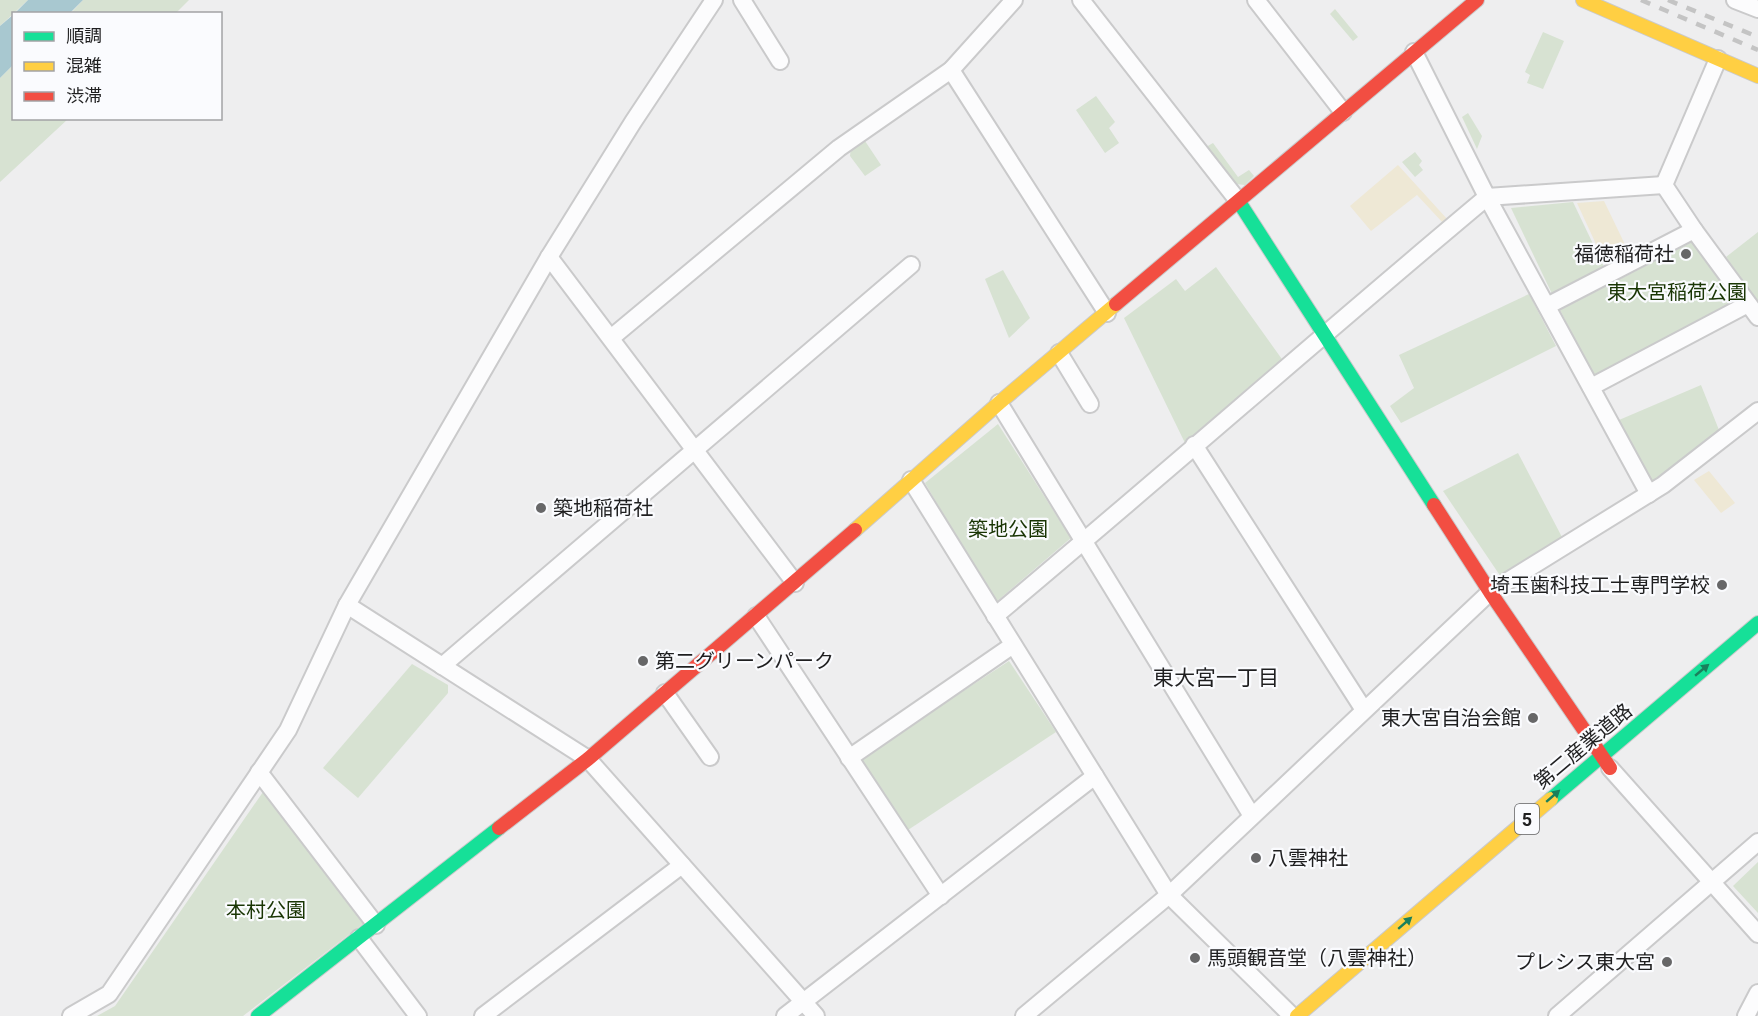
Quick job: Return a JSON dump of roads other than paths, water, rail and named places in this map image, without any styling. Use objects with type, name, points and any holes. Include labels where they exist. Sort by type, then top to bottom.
[{"type":"street","points":[[71,1016],[110,994],[288,730],[347,604],[549,257],[633,122],[714,0]]},
{"type":"street","points":[[742,0],[780,61]]},
{"type":"street","points":[[610,338],[839,148],[951,69],[1014,0]]},
{"type":"street","points":[[1081,0],[1239,202],[1490,592],[1607,765],[1758,933]]},
{"type":"street","points":[[1256,0],[1343,112]]},
{"type":"street","points":[[258,1016],[588,759],[795,583],[999,404],[1478,0]]},
{"type":"street","points":[[1582,0],[1758,76]]},
{"type":"street","points":[[1735,0],[1758,9]]},
{"type":"street","points":[[1414,52],[1487,197],[1649,494]]},
{"type":"street","points":[[1664,185],[1718,59]]},
{"type":"street","points":[[951,69],[1107,313]]},
{"type":"street","points":[[995,616],[1323,334],[1487,197],[1664,185]]},
{"type":"street","points":[[1591,387],[1753,310],[1664,185]]},
{"type":"street","points":[[1547,306],[1694,230]]},
{"type":"street","points":[[549,257],[795,583]]},
{"type":"street","points":[[442,666],[911,265]]},
{"type":"street","points":[[1059,353],[1090,404]]},
{"type":"street","points":[[999,404],[1252,816]]},
{"type":"street","points":[[1024,1016],[1168,895],[1490,592],[1649,494],[1758,411]]},
{"type":"street","points":[[1194,445],[1364,710]]},
{"type":"street","points":[[910,480],[1168,895],[1292,1016]]},
{"type":"street","points":[[347,604],[588,759],[816,1016]]},
{"type":"street","points":[[756,616],[941,896]]},
{"type":"street","name":"第二産業道路","points":[[1297,1016],[1607,765],[1758,623]]},
{"type":"street","points":[[849,758],[1013,645]]},
{"type":"street","points":[[665,693],[710,757]]},
{"type":"street","points":[[260,772],[376,925]]},
{"type":"street","points":[[785,1016],[1095,777]]},
{"type":"street","points":[[1557,1016],[1758,842]]},
{"type":"street","points":[[483,1016],[682,865]]},
{"type":"street","points":[[359,938],[418,1016]]},
{"type":"street","points":[[1746,1016],[1758,993]]},
{"type":"water","points":[[28,0],[83,0],[71,12],[16,12]]},
{"type":"water","points":[[12,16],[12,66],[0,78],[0,26]]},
{"type":"railway","points":[[1641,0],[1758,50]]},
{"type":"railway","points":[[1668,0],[1758,37]]},
{"type":"place","name":"福徳稲荷社","points":[[1686,254]]},
{"type":"place","name":"築地稲荷社","points":[[541,508]]},
{"type":"place","name":"埼玉歯科技工士専門学校","points":[[1722,585]]},
{"type":"place","name":"第二グリーンパーク","points":[[643,661]]},
{"type":"place","name":"東大宮自治会館","points":[[1533,718]]},
{"type":"place","name":"八雲神社","points":[[1256,858]]},
{"type":"place","name":"馬頭観音堂（八雲神社）","points":[[1195,958]]},
{"type":"place","name":"プレシス東大宮","points":[[1667,962]]},
{"type":"district","name":"東大宮一丁目","points":[[1216,678]]},
{"type":"park label","name":"東大宮稲荷公園","points":[[1677,292]]},
{"type":"park label","name":"築地公園","points":[[1008,529]]},
{"type":"park label","name":"本村公園","points":[[266,910]]}]
